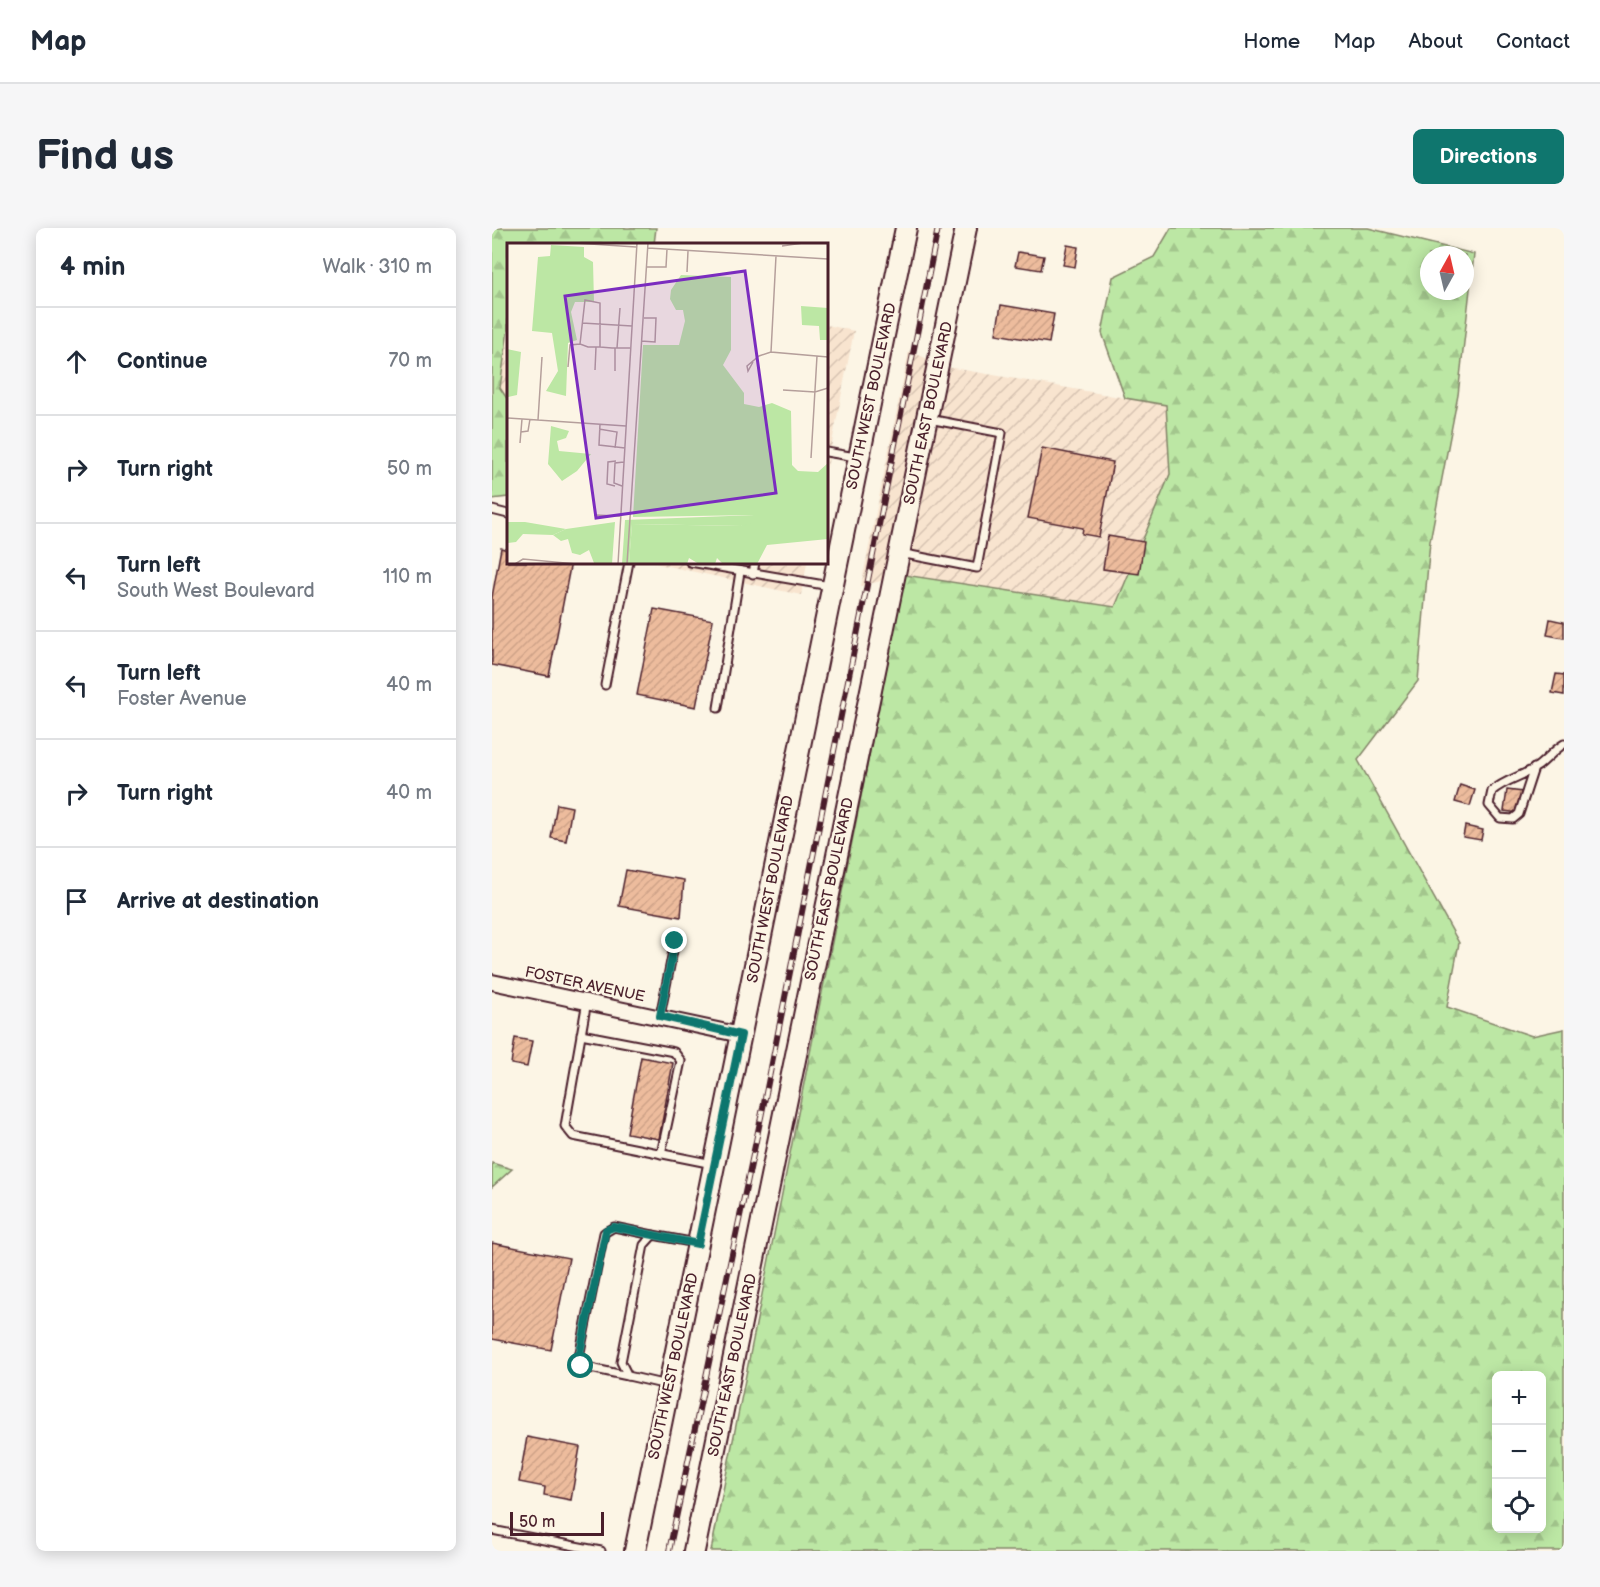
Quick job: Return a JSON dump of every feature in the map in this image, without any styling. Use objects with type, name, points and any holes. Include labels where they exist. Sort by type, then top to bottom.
[{"type":"main road","name":"SOUTH WEST BOULEVARD","points":[[635,1551],[906,228]]},
{"type":"main road","name":"SOUTH EAST BOULEVARD","points":[[694,1551],[966,228]]},
{"type":"street","name":"FOSTER AVENUE","points":[[492,982],[741,1035]]},
{"type":"lane","points":[[900,552],[977,568],[1002,432],[927,419]]},
{"type":"lane","points":[[828,452],[859,458]]},
{"type":"lane","points":[[492,510],[507,514]]},
{"type":"lane","points":[[605,685],[629,564]]},
{"type":"lane","points":[[700,564],[832,587]]},
{"type":"lane","points":[[753,574],[755,564]]},
{"type":"lane","points":[[718,708],[740,572]]},
{"type":"lane","points":[[1534,768],[1519,814],[1513,819],[1500,818],[1489,805],[1492,791],[1534,768],[1564,744]]},
{"type":"lane","points":[[660,1016],[675,941]]},
{"type":"lane","points":[[587,1001],[565,1126],[573,1136],[715,1165]]},
{"type":"lane","points":[[581,1034],[674,1052],[681,1061],[661,1154]]},
{"type":"lane","points":[[669,1385],[597,1371],[581,1366],[578,1362],[606,1230],[614,1227],[698,1244]]},
{"type":"lane","points":[[628,1376],[621,1362],[644,1245],[654,1235]]},
{"type":"lane","points":[[492,1530],[601,1551]]},
{"type":"shaded area","points":[[828,325],[854,331],[828,463]]},
{"type":"shaded area","points":[[507,327],[507,398],[500,388]]},
{"type":"shaded area","points":[[909,351],[947,367],[1166,405],[1170,474],[1115,607],[905,575],[861,586]]},
{"type":"shaded area","points":[[659,564],[807,564],[801,595]]},
{"type":"green space","points":[[492,228],[656,228],[654,243],[507,243],[507,337],[500,388],[507,398],[507,497],[492,499]]},
{"type":"green space","points":[[1171,228],[1368,228],[1441,246],[1420,246],[1420,300],[1469,300],[1458,395],[1430,541],[1418,681],[1358,760],[1459,943],[1447,1007],[1532,1036],[1564,1029],[1564,1551],[711,1551],[905,575],[1115,607],[1170,474],[1166,405],[1125,398],[1102,333],[1113,277],[1154,257]]},
{"type":"green space","points":[[492,1163],[512,1169],[492,1187]]},
{"type":"building","points":[[1067,245],[1078,247],[1075,267],[1063,265]]},
{"type":"building","points":[[1018,252],[1044,256],[1041,270],[1015,266]]},
{"type":"building","points":[[1001,305],[1054,314],[1049,343],[996,334]]},
{"type":"building","points":[[1042,448],[1113,462],[1099,537],[1082,534],[1083,528],[1028,518]]},
{"type":"building","points":[[1108,536],[1144,542],[1139,574],[1103,569]]},
{"type":"building","points":[[501,548],[507,550],[507,564],[571,564],[549,676],[492,665],[492,597]]},
{"type":"building","points":[[654,609],[713,620],[696,707],[637,695]]},
{"type":"building","points":[[1550,619],[1564,622],[1564,638],[1547,635]]},
{"type":"building","points":[[1556,674],[1564,675],[1564,695],[1552,693]]},
{"type":"building","points":[[1460,785],[1475,790],[1470,806],[1455,802]]},
{"type":"building","points":[[1507,790],[1523,792],[1519,813],[1504,811]]},
{"type":"building","points":[[557,804],[572,807],[566,841],[551,838]]},
{"type":"building","points":[[1465,826],[1483,830],[1481,840],[1463,837]]},
{"type":"building","points":[[626,870],[684,880],[681,917],[619,906]]},
{"type":"building","points":[[515,1038],[532,1041],[527,1067],[511,1064]]},
{"type":"building","points":[[641,1057],[673,1063],[659,1139],[627,1133]]},
{"type":"building","points":[[492,1243],[569,1258],[551,1350],[492,1339]]},
{"type":"building","points":[[527,1437],[580,1447],[571,1500],[544,1495],[545,1487],[519,1482]]},
{"type":"railway","points":[[669,1551],[764,1103],[938,228]]},
{"type":"route","points":[[581,1366],[578,1362],[606,1230],[614,1227],[698,1244],[741,1035],[660,1016],[675,941]]}]
